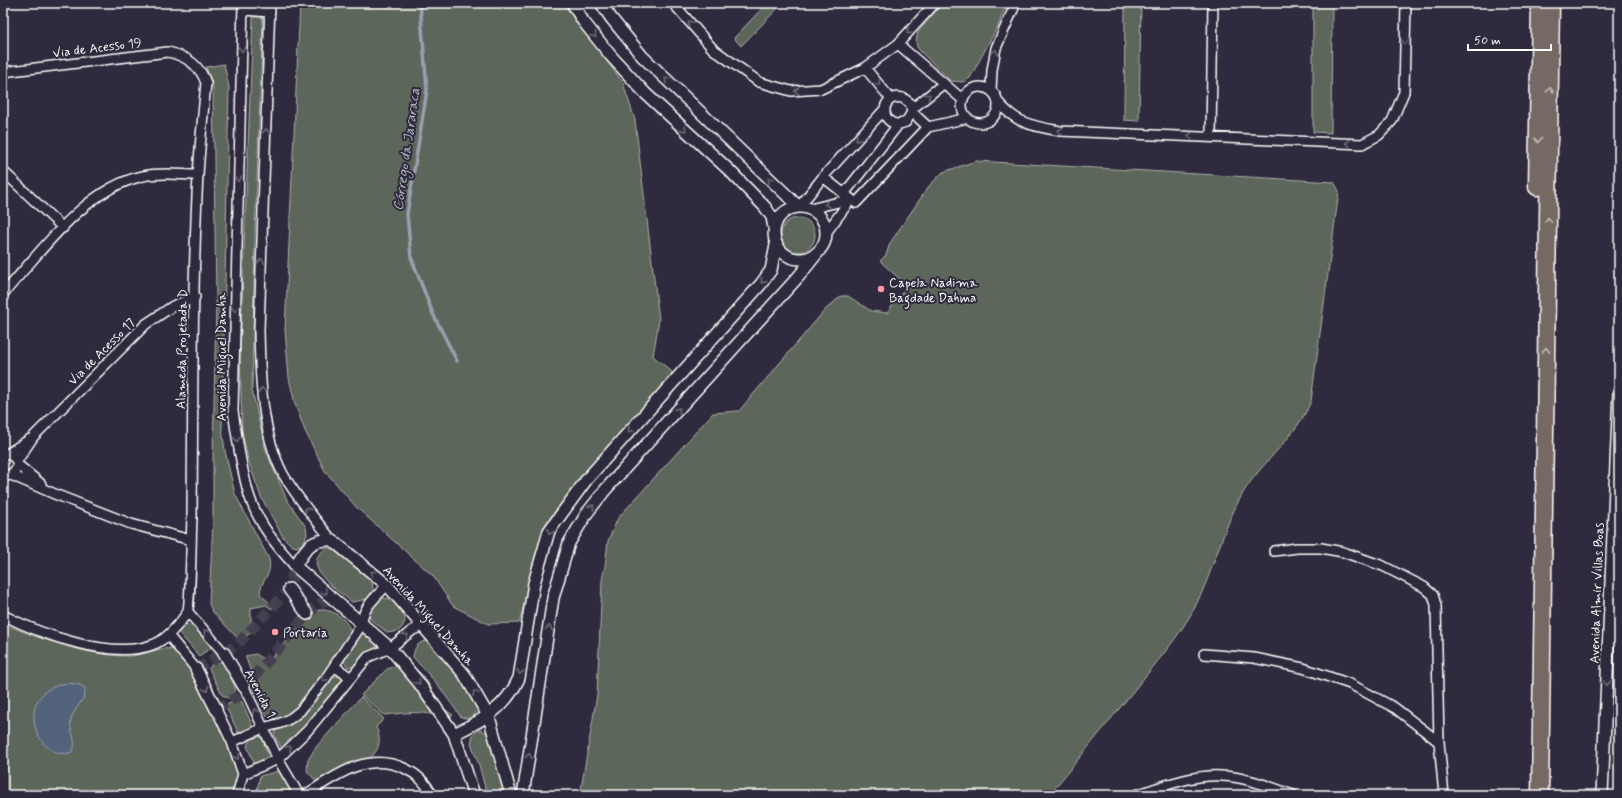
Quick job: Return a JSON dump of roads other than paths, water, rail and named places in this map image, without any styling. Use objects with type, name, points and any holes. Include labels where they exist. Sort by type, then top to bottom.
[{"type":"highway","points":[[1529,795],[1540,3]]},
{"type":"highway","points":[[1540,795],[1551,3]]},
{"type":"street","points":[[454,734],[489,717],[514,691],[519,678],[534,583],[549,531],[587,479],[761,284],[771,270],[776,245],[772,217],[765,207],[730,170],[645,93],[611,56],[583,21],[572,3]]},
{"type":"street","points":[[601,3],[611,18],[642,56],[804,208],[820,216],[826,233]]},
{"type":"street","points":[[673,3],[713,49],[759,82],[791,92],[821,89],[865,68],[898,44],[935,3]]},
{"type":"street","points":[[991,91],[992,70],[996,48],[1016,3]]},
{"type":"street","points":[[1211,136],[1213,3]]},
{"type":"street","points":[[998,102],[996,113],[989,121],[978,123],[968,118],[963,109],[963,100],[969,91],[975,88],[986,88],[991,91],[1008,114],[1023,124],[1060,131],[1211,136],[1362,144],[1379,135],[1392,121],[1404,92],[1406,3]]},
{"type":"street","points":[[243,7],[270,8]]},
{"type":"street","name":"Avenida Miguel Damha","points":[[243,7],[233,411],[249,496],[269,534],[295,566],[390,648],[419,683],[454,734],[474,795]]},
{"type":"street","name":"Avenida Miguel Damha","points":[[270,8],[259,330],[260,372],[268,431],[283,472],[300,501],[332,540],[387,585],[464,674],[489,717],[511,795]]},
{"type":"street","points":[[898,44],[963,100]]},
{"type":"street","name":"Via de Acesso 19","points":[[3,72],[168,52],[182,55],[191,61]]},
{"type":"street","name":"Alameda Projetada D","points":[[188,612],[191,540],[198,175],[206,83],[203,75],[191,61]]},
{"type":"street","points":[[865,68],[891,99]]},
{"type":"street","points":[[523,795],[553,598],[569,543],[587,513],[606,489],[799,276],[823,246],[826,233],[847,196],[898,125],[906,122],[912,110],[943,84]]},
{"type":"street","points":[[804,208],[823,177],[884,110],[885,106],[891,99],[903,98],[910,103],[912,110],[928,127]]},
{"type":"street","points":[[884,110],[886,118],[898,125]]},
{"type":"street","points":[[823,177],[856,203],[928,127],[968,118]]},
{"type":"street","points":[[3,171],[63,228]]},
{"type":"street","points":[[3,294],[63,228],[94,198],[124,182],[145,176],[198,175]]},
{"type":"street","points":[[774,228],[782,213],[790,209],[804,208],[847,196]]},
{"type":"street","points":[[776,245],[781,252],[796,259],[813,256],[819,251]]},
{"type":"street","name":"Via de Acesso 17","points":[[34,436],[146,324],[173,306],[195,297]]},
{"type":"street","name":"Avenida Almir Villas Boas","points":[[1602,795],[1619,392]]},
{"type":"street","points":[[5,454],[34,436]]},
{"type":"street","points":[[17,463],[34,436]]},
{"type":"street","points":[[5,454],[15,457],[17,463],[17,469],[6,476]]},
{"type":"street","points":[[17,463],[57,495]]},
{"type":"street","points":[[6,476],[131,524],[191,540]]},
{"type":"street","points":[[295,566],[311,543],[323,540],[332,540]]},
{"type":"street","points":[[1274,551],[1297,548],[1321,548],[1344,552],[1383,566],[1424,587],[1430,592],[1436,605],[1440,742],[1444,795]]},
{"type":"street","points":[[232,742],[263,728],[291,718],[300,711],[334,666],[362,624],[362,617],[366,610],[387,585]]},
{"type":"street","points":[[289,589],[307,614]]},
{"type":"street","points":[[3,615],[26,627],[74,642],[110,649],[133,649],[153,645],[168,635],[188,612]]},
{"type":"street","name":"Avenida 1","points":[[188,612],[224,652],[244,687],[278,759],[299,795]]},
{"type":"street","points":[[243,774],[278,759],[308,730],[368,657],[390,648],[414,630],[423,626]]},
{"type":"street","points":[[168,635],[196,669],[232,742],[243,774],[237,795]]},
{"type":"street","points":[[1204,654],[1254,658],[1296,666],[1350,684],[1395,708],[1440,742]]},
{"type":"street","points":[[334,666],[351,678]]},
{"type":"street","points":[[305,795],[345,771],[372,761],[385,762],[411,772],[427,784],[432,795]]},
{"type":"street","points":[[1136,795],[1192,779],[1222,776],[1256,782],[1293,795]]},
{"type":"water","points":[[68,683],[80,685],[85,688],[85,692],[70,723],[74,740],[74,748],[72,752],[59,753],[48,748],[40,738],[35,725],[34,711],[39,699],[50,689]]},
{"type":"waterway","name":"Córrego da Jararaca","points":[[420,3],[427,90],[407,214],[411,257],[433,314],[457,361]]},
{"type":"tunnel","points":[[196,669],[237,645],[289,589],[295,566]]},
{"type":"tunnel","points":[[216,709],[237,697],[307,614],[325,600],[336,601]]},
{"type":"place","name":"Capela Nadima Bagdade Dahma","points":[[881,289]]},
{"type":"place","name":"Portaria","points":[[275,632]]}]
